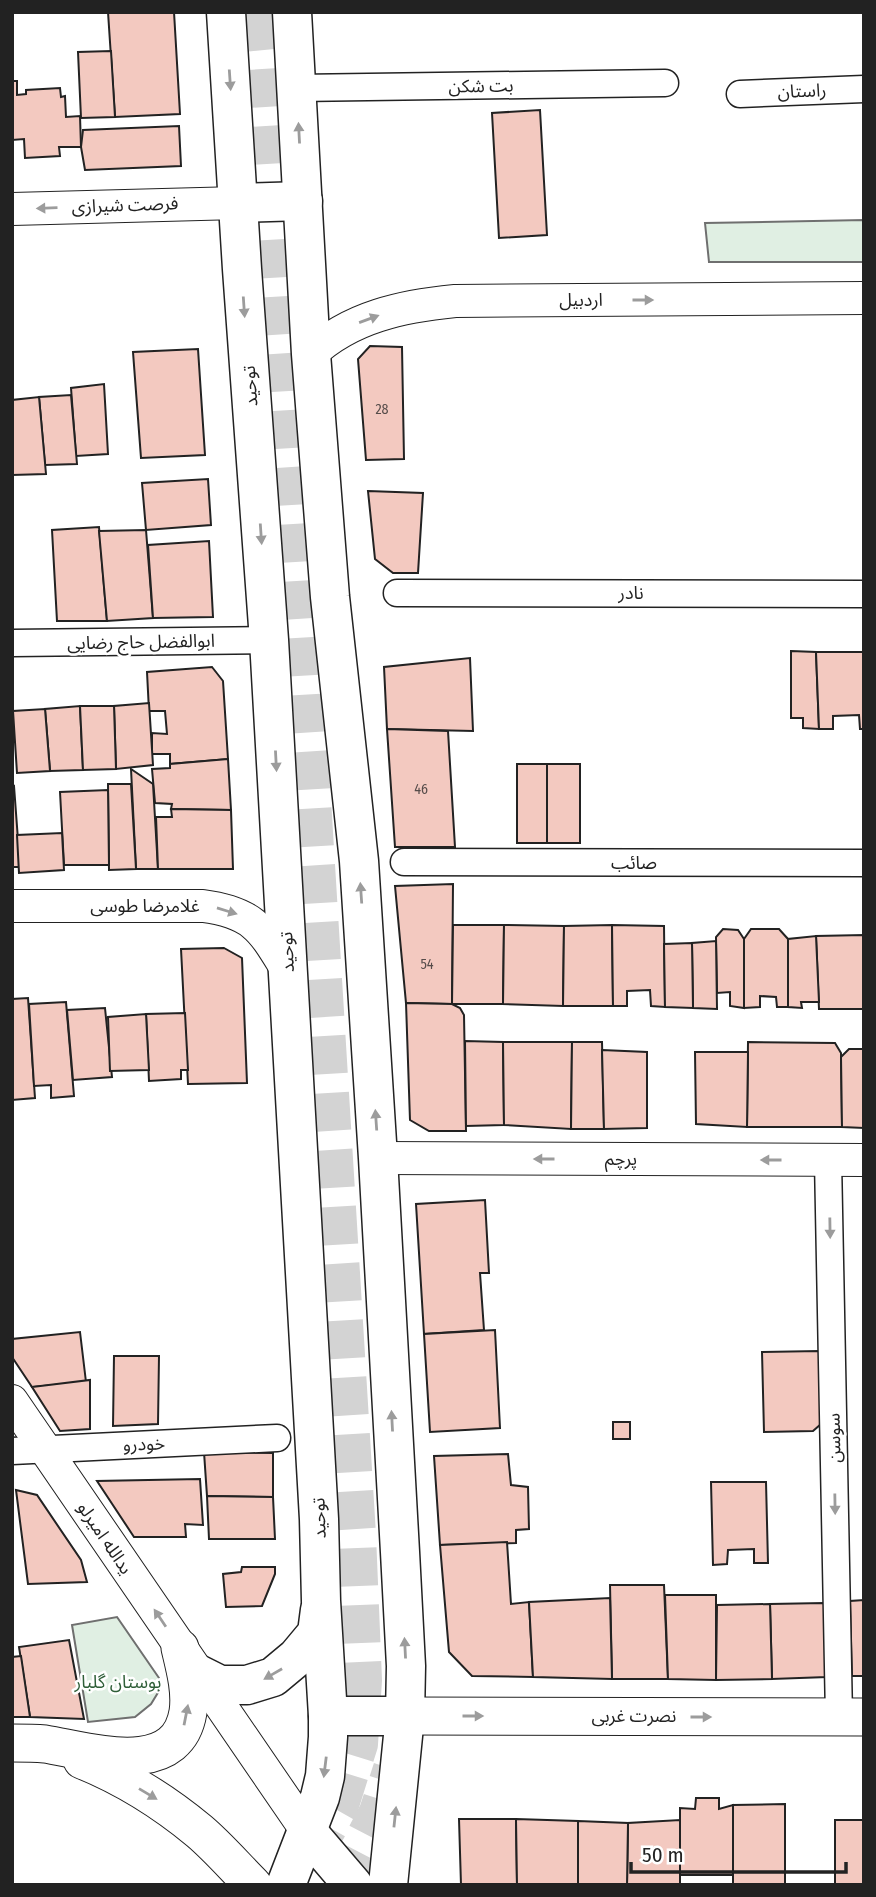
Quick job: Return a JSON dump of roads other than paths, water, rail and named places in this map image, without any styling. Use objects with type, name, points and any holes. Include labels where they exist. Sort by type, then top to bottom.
[{"type":"main road","name":"توحید","points":[[226,12],[289,973],[328,1716],[325,1776],[320,1797],[286,1885]]},
{"type":"main road","points":[[292,12],[311,354],[330,597],[359,861],[405,1653],[405,1716],[387,1885]]},
{"type":"main road","points":[[238,203],[303,201]]},
{"type":"main road","points":[[189,1661],[220,1685],[247,1685],[272,1677],[297,1657],[317,1633],[321,1601]]},
{"type":"main road","points":[[27,1743],[119,1757],[138,1756],[160,1750],[177,1739],[185,1726],[188,1712],[189,1661]]},
{"type":"main road","points":[[328,1716],[405,1716]]},
{"type":"main road","name":"نصرت غربی","points":[[405,1716],[851,1717]]},
{"type":"main road","points":[[27,1743],[109,1772],[169,1808],[200,1832],[253,1885]]},
{"type":"main road","points":[[306,1830],[353,1885]]},
{"type":"street","name":"بت شکن","points":[[297,88],[665,83]]},
{"type":"street","name":"راستان","points":[[740,94],[864,89]]},
{"type":"street","name":"فرصت شیرازی","points":[[12,209],[238,203]]},
{"type":"street","name":"اردبیل","points":[[311,354],[325,341],[366,319],[426,304],[456,301],[864,298]]},
{"type":"street","name":"نادر","points":[[397,593],[864,594]]},
{"type":"street","name":"ابوالفضل حاج رضایی","points":[[12,643],[269,640]]},
{"type":"street","name":"صائب","points":[[404,862],[864,863]]},
{"type":"street","name":"غلامرضا طوسی","points":[[12,906],[218,908],[250,920],[264,933],[289,973]]},
{"type":"street","name":"پرچم","points":[[378,1158],[864,1160]]},
{"type":"street","name":"سوسن","points":[[828,1160],[851,1717]]},
{"type":"street","name":"یدالله امیرلو","points":[[12,1401],[306,1830]]},
{"type":"street","name":"خودرو","points":[[12,1451],[277,1438]]},
{"type":"tunnel","points":[[262,12],[357,1535],[363,1680],[359,1744],[339,1808],[307,1865]]},
{"type":"tunnel","points":[[340,1885],[378,1812],[392,1769]]},
{"type":"park label","name":"بوستان گلبار","points":[[118,1682]]}]
